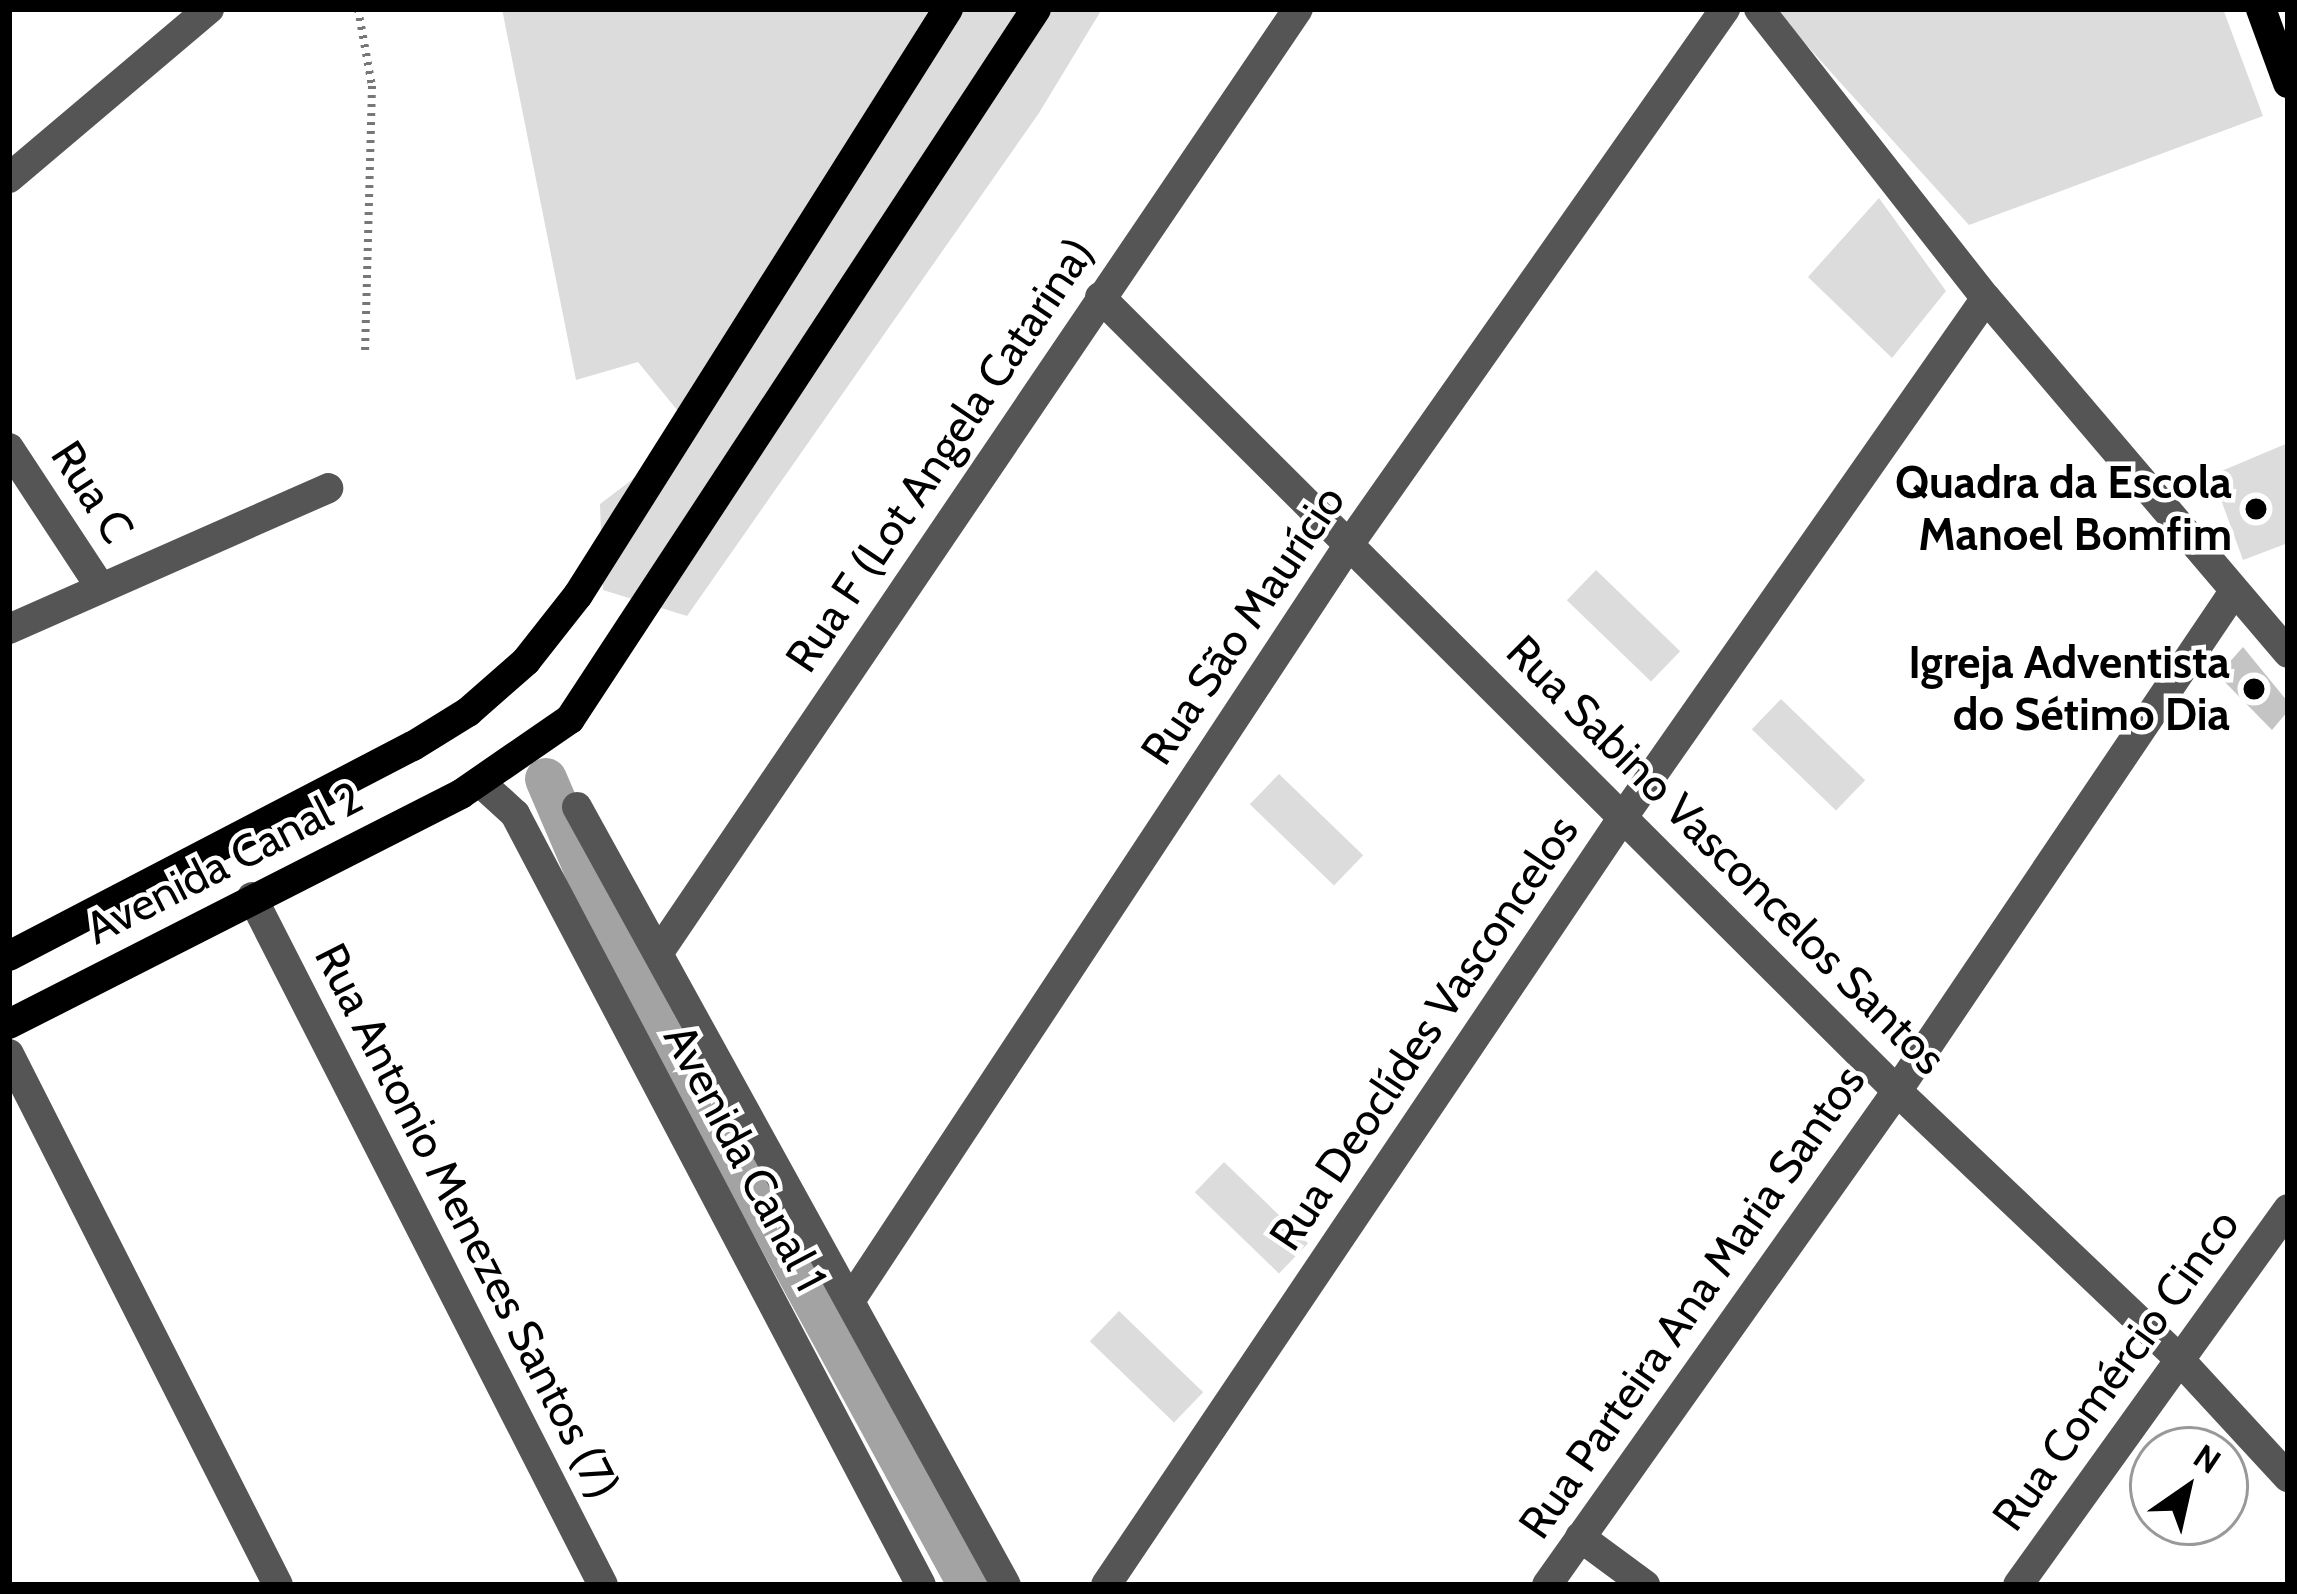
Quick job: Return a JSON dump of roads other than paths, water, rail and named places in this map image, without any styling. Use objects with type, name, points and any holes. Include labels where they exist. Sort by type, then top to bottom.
[{"type":"main road","name":"Avenida Canal 2","points":[[9,956],[222,849],[468,712],[526,661],[578,595],[948,9]]},
{"type":"main road","name":"Avenida Canal 2","points":[[9,1024],[481,783],[570,719],[1036,9]]},
{"type":"main road","points":[[2261,9],[2288,83]]},
{"type":"street","points":[[9,178],[209,9]]},
{"type":"street","name":"Rua F (Lot Angela Catarina)","points":[[659,952],[1298,9]]},
{"type":"street","name":"Rua São Maurício","points":[[850,1301],[1350,543],[1725,9]]},
{"type":"street","points":[[1759,9],[1986,298],[2288,652]]},
{"type":"street","name":"Rua Sabino Vasconcelos Santos","points":[[1100,297],[1897,1091],[2178,1358],[2288,1477]]},
{"type":"street","name":"Rua Deoclídes Vasconcelos","points":[[1106,1585],[1623,818],[1986,298]]},
{"type":"street","name":"Rua C","points":[[9,448],[99,585]]},
{"type":"street","points":[[9,629],[99,585],[328,488]]},
{"type":"street","name":"Rua Parteira Ana Maria Santos","points":[[1547,1585],[1897,1091],[2233,593]]},
{"type":"street","name":"Avenida Canal 1","points":[[481,783],[515,814],[921,1585]]},
{"type":"street","name":"Avenida Canal 1","points":[[577,807],[659,952],[688,1017],[1006,1585]]},
{"type":"street","name":"Rua Antonio Menezes Santos (7)","points":[[252,897],[603,1585]]},
{"type":"street","points":[[9,1054],[278,1585]]},
{"type":"street","name":"Rua Comércio Cinco","points":[[2018,1585],[2288,1209]]},
{"type":"street","points":[[1580,1537],[1645,1585]]},
{"type":"waterway","points":[[546,779],[612,933],[969,1585]]},
{"type":"place","name":"Quadra da Escola Manoel Bomfim","points":[[2256,509]]},
{"type":"place","name":"Igreja Adventista do Sétimo Dia","points":[[2254,689]]}]
